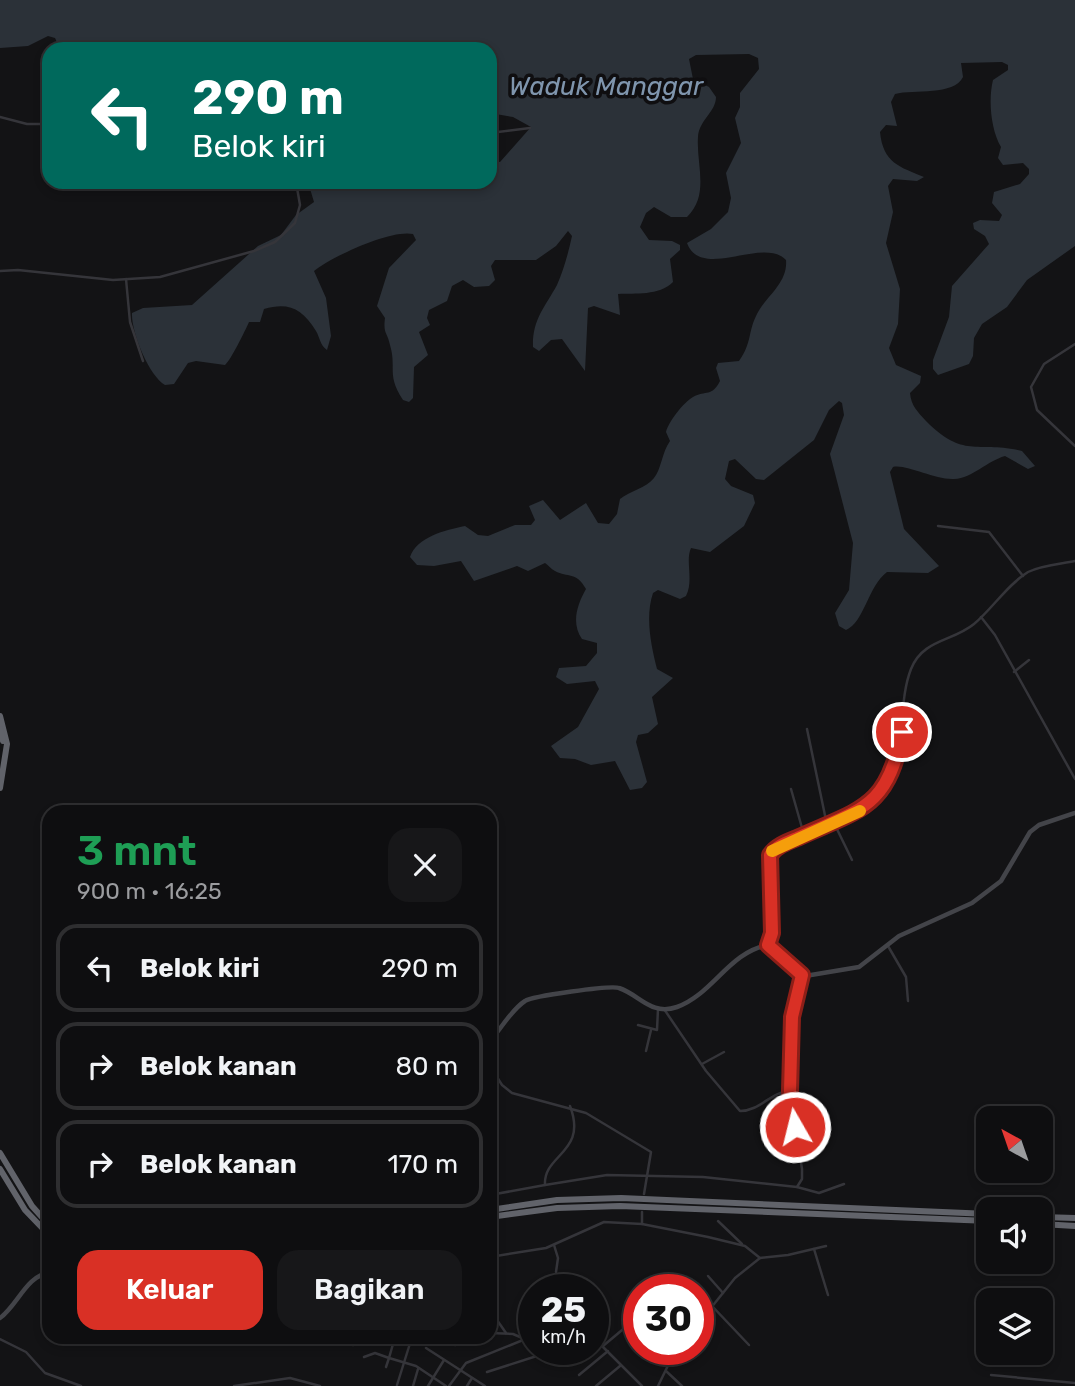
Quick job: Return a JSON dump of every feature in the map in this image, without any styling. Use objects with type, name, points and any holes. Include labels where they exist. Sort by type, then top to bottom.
[{"type":"highway","points":[[0,716],[7,744],[0,788]]},
{"type":"highway","points":[[0,730],[3,744],[0,774]]},
{"type":"highway","points":[[0,1153],[32,1206],[42,1217]]},
{"type":"highway","points":[[0,1170],[25,1210],[42,1228]]},
{"type":"highway","points":[[497,1209],[557,1200],[621,1198],[976,1213]]},
{"type":"highway","points":[[497,1216],[558,1208],[620,1206],[976,1220]]},
{"type":"highway","points":[[1053,1217],[1075,1218]]},
{"type":"highway","points":[[1053,1225],[1075,1226]]},
{"type":"street","points":[[0,117],[27,124],[42,124]]},
{"type":"street","points":[[497,132],[530,128]]},
{"type":"street","points":[[0,271],[35,271],[97,280],[160,277],[251,252],[285,235],[295,223],[300,205],[298,189]]},
{"type":"street","points":[[126,279],[130,322],[143,361]]},
{"type":"street","points":[[1075,344],[1044,364],[1031,387],[1037,410],[1075,446]]},
{"type":"street","points":[[939,526],[989,532],[1023,576]]},
{"type":"street","points":[[661,1009],[679,1006],[705,992],[737,958],[768,945],[772,933],[770,855],[775,848],[867,806],[887,783],[899,751],[908,679],[921,653],[940,639],[970,627],[1023,576],[1036,569],[1075,561]]},
{"type":"street","points":[[981,617],[995,635],[1075,779]]},
{"type":"street","points":[[1014,672],[1029,660]]},
{"type":"street","points":[[807,729],[827,825]]},
{"type":"street","points":[[791,789],[804,835]]},
{"type":"street","points":[[768,945],[802,975],[818,976],[855,969],[902,934],[954,913],[984,896],[1001,881],[1030,832],[1039,825],[1075,813]]},
{"type":"street","points":[[834,823],[852,860]]},
{"type":"street","points":[[888,946],[906,978],[908,1002]]},
{"type":"street","points":[[797,1187],[802,1179],[802,1169],[790,1091],[792,1017],[802,975]]},
{"type":"street","points":[[497,1033],[521,1004],[534,997],[615,987],[661,1009],[740,1111],[762,1105],[779,1092],[790,1091]]},
{"type":"street","points":[[638,1025],[651,1030],[657,1028],[661,1009]]},
{"type":"street","points":[[646,1051],[651,1030]]},
{"type":"street","points":[[702,1064],[724,1052]]},
{"type":"street","points":[[497,1077],[512,1093],[570,1106],[651,1152],[644,1194]]},
{"type":"street","points":[[545,1185],[548,1169],[559,1159],[573,1137],[575,1127],[570,1106]]},
{"type":"street","points":[[497,1194],[607,1175],[647,1178],[703,1177],[797,1187],[820,1193],[844,1184]]},
{"type":"street","points":[[642,1212],[642,1224]]},
{"type":"street","points":[[718,1221],[760,1258]]},
{"type":"street","points":[[497,1256],[554,1245],[604,1222],[642,1224],[745,1246]]},
{"type":"street","points":[[554,1245],[558,1258],[556,1272]]},
{"type":"street","points":[[714,1304],[760,1258],[826,1246]]},
{"type":"street","points":[[814,1249],[828,1295]]},
{"type":"street","points":[[0,1318],[12,1308],[34,1279],[42,1276]]},
{"type":"street","points":[[714,1283],[723,1293]]},
{"type":"street","points":[[714,1308],[749,1345]]},
{"type":"street","points":[[497,1320],[506,1333]]},
{"type":"street","points":[[609,1341],[623,1329]]},
{"type":"street","points":[[497,1333],[518,1336]]},
{"type":"street","points":[[0,1339],[26,1352],[45,1373],[81,1386]]},
{"type":"street","points":[[365,1357],[375,1353],[405,1363],[447,1386],[459,1369],[470,1361],[518,1342]]},
{"type":"street","points":[[386,1367],[393,1345],[389,1344]]},
{"type":"street","points":[[397,1385],[410,1344]]},
{"type":"street","points":[[426,1348],[485,1386]]},
{"type":"street","points":[[609,1352],[642,1386]]},
{"type":"street","points":[[428,1386],[444,1360]]},
{"type":"street","points":[[487,1371],[518,1362]]},
{"type":"street","points":[[579,1376],[592,1365]]},
{"type":"street","points":[[596,1386],[621,1365]]},
{"type":"street","points":[[658,1386],[668,1365]]},
{"type":"street","points":[[413,1386],[418,1368]]},
{"type":"street","points":[[666,1371],[682,1386]]},
{"type":"street","points":[[991,1375],[1075,1383]]},
{"type":"street","points":[[234,1386],[290,1378],[320,1386]]},
{"type":"street","points":[[467,1386],[472,1378]]},
{"type":"water","name":"Waduk Manggar","points":[[0,0],[1075,0],[1075,246],[1027,280],[1007,307],[982,324],[974,338],[973,356],[969,364],[938,375],[933,369],[933,360],[949,317],[952,286],[989,244],[985,236],[974,229],[973,223],[980,220],[999,221],[1002,215],[992,203],[994,192],[1020,184],[1029,174],[1029,169],[1023,163],[1003,165],[998,158],[1001,147],[993,124],[991,88],[993,80],[1008,70],[1008,65],[1002,62],[961,63],[963,77],[951,87],[895,94],[891,102],[897,126],[886,125],[880,132],[889,157],[900,167],[924,177],[917,181],[893,179],[888,186],[893,212],[886,243],[900,289],[898,324],[889,348],[896,365],[921,376],[920,383],[910,393],[913,405],[926,421],[951,441],[962,445],[1022,451],[1035,466],[1028,469],[1005,456],[967,476],[954,479],[893,467],[890,472],[904,529],[939,566],[928,573],[887,572],[875,586],[857,620],[846,630],[839,626],[835,613],[849,590],[853,543],[830,454],[844,415],[842,403],[839,401],[829,410],[814,440],[764,480],[756,479],[735,459],[729,461],[725,479],[731,486],[753,495],[755,503],[744,526],[710,552],[691,548],[686,596],[680,599],[658,590],[653,593],[649,621],[657,669],[673,678],[652,697],[658,724],[648,733],[638,735],[636,742],[647,782],[642,788],[630,790],[615,761],[591,765],[575,759],[560,758],[551,746],[578,727],[599,689],[595,681],[567,684],[556,677],[559,668],[586,666],[597,653],[597,643],[582,639],[577,627],[578,608],[586,589],[582,583],[575,577],[555,571],[545,563],[528,571],[517,566],[474,581],[461,561],[434,566],[417,565],[410,557],[425,539],[449,530],[465,526],[478,535],[488,536],[515,525],[531,525],[535,520],[529,506],[543,500],[560,520],[586,503],[598,523],[609,524],[617,514],[620,499],[647,484],[656,475],[670,441],[666,432],[677,413],[693,397],[717,386],[720,381],[716,368],[718,363],[739,361],[757,314],[784,276],[786,260],[776,254],[763,253],[718,259],[705,258],[694,254],[687,243],[711,229],[728,212],[731,198],[726,173],[741,143],[735,118],[740,107],[740,93],[759,69],[758,58],[749,54],[696,55],[689,59],[693,79],[709,87],[716,97],[699,131],[698,199],[687,217],[671,217],[654,207],[646,213],[640,227],[649,240],[672,241],[680,245],[680,250],[670,259],[673,282],[654,292],[618,294],[620,315],[594,306],[588,308],[585,371],[562,339],[551,340],[539,351],[533,347],[537,321],[557,285],[566,261],[572,236],[568,231],[556,246],[536,260],[495,260],[491,266],[495,280],[489,286],[474,287],[463,280],[452,286],[447,301],[429,310],[427,318],[430,325],[419,332],[428,355],[414,367],[413,398],[409,402],[403,400],[393,378],[392,353],[385,330],[385,318],[377,306],[389,268],[416,240],[413,234],[391,236],[362,245],[314,271],[326,298],[331,336],[327,350],[321,344],[311,323],[300,312],[287,307],[273,307],[264,309],[260,322],[249,322],[225,365],[196,361],[188,363],[174,384],[165,385],[153,373],[142,353],[134,331],[132,313],[143,308],[192,305],[258,246],[281,235],[296,215],[314,202],[310,189],[497,189],[497,162],[500,162],[531,127],[513,117],[497,114],[497,42],[57,42],[55,38],[48,36],[28,46],[0,48]]},
{"type":"slow traffic","points":[[772,851],[860,811]]},
{"type":"route","points":[[795,1127],[790,1091],[792,1017],[802,975],[768,945],[772,933],[770,855],[775,848],[853,815],[867,806],[887,783],[899,751],[902,732]]}]
